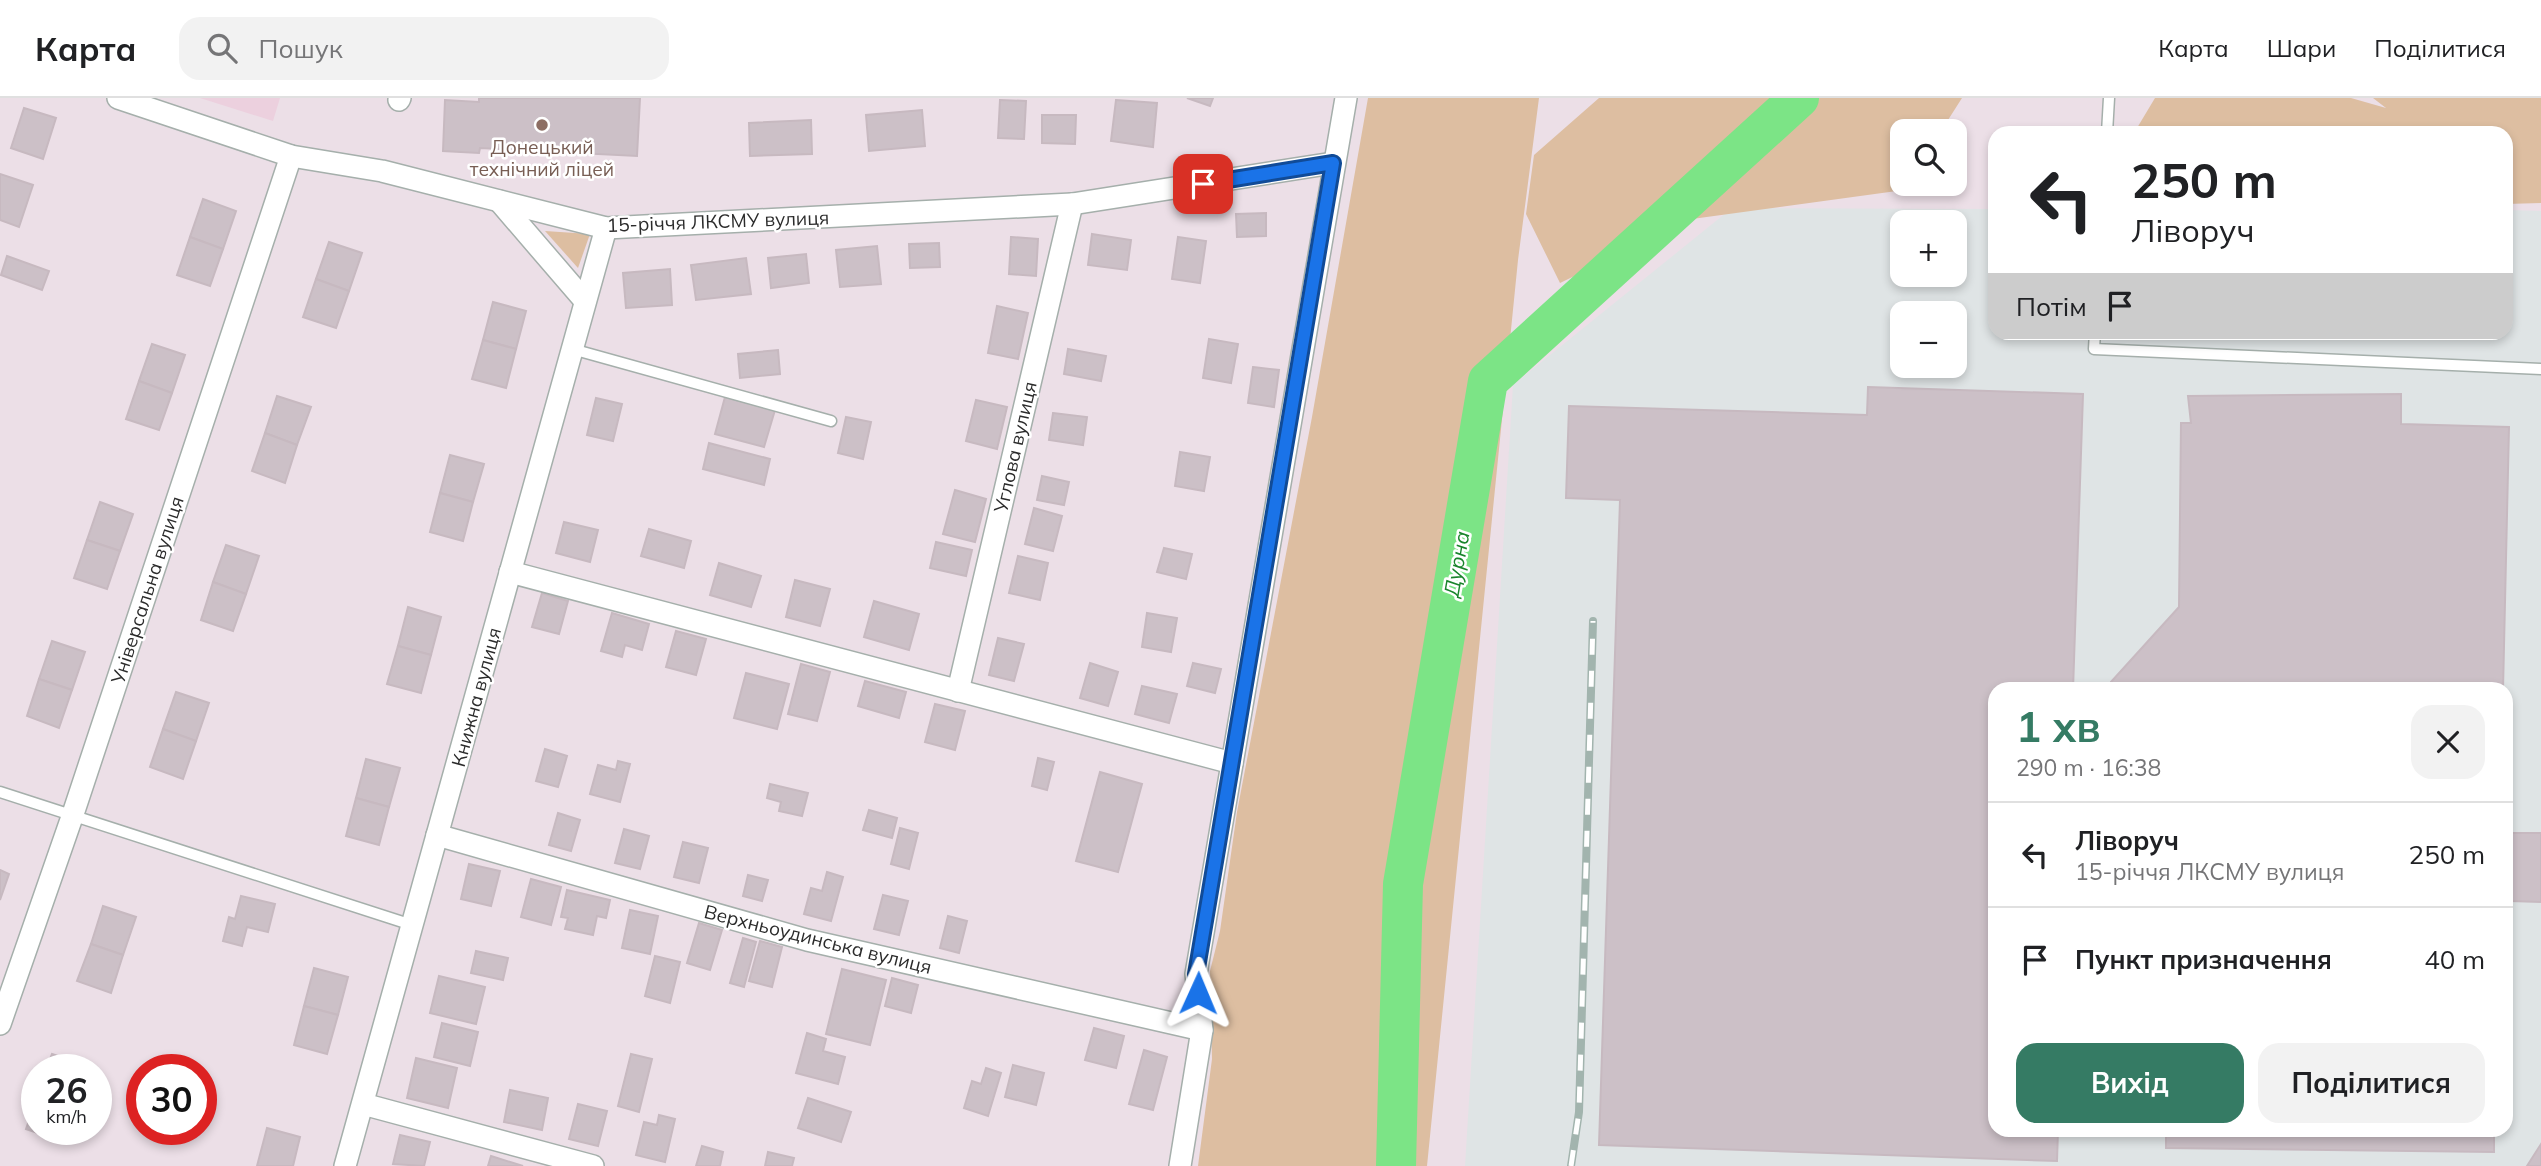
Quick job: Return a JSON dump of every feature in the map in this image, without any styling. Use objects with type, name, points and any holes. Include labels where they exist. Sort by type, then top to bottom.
[{"type":"street","name":"15-річчя ЛКСМУ вулиця","points":[[118,98],[291,156],[382,171],[606,228],[1072,204],[1333,163]]},
{"type":"street","points":[[1180,1166],[1202,1030],[1196,974],[1346,98]]},
{"type":"street","name":"Універсальна вулиця","points":[[0,1024],[72,817],[291,156]]},
{"type":"street","points":[[499,201],[585,301]]},
{"type":"street","name":"Углова вулиця","points":[[958,691],[1072,204]]},
{"type":"street","name":"Книжна вулиця","points":[[345,1166],[606,228]]},
{"type":"street","points":[[510,572],[1231,763]]},
{"type":"street","name":"Верхньоудинська вулиця","points":[[437,835],[807,940],[1202,1030]]},
{"type":"street","points":[[363,1104],[593,1166]]},
{"type":"lane","points":[[2107,126],[2109,98]]},
{"type":"lane","points":[[2095,340],[2094,349],[2541,369]]},
{"type":"lane","points":[[572,349],[831,421]]},
{"type":"lane","points":[[0,792],[412,925]]},
{"type":"shaded area","points":[[200,98],[280,98],[273,121]]},
{"type":"shaded area","points":[[1368,98],[1539,98],[1518,260],[1427,1166],[1198,1166],[1212,1059],[1210,971],[1220,931],[1237,812],[1312,417]]},
{"type":"shaded area","points":[[1599,98],[1962,98],[1949,119],[1890,119],[1890,192],[1692,219],[1560,283],[1526,214],[1534,155]]},
{"type":"shaded area","points":[[2155,98],[2351,98],[2386,108],[2373,98],[2541,98],[2541,203],[2513,204],[2513,126],[2138,126]]},
{"type":"shaded area","points":[[1732,208],[1988,209],[1988,340],[2513,340],[2513,210],[2541,211],[2541,1166],[1465,1166],[1513,385]]},
{"type":"shaded area","points":[[545,231],[590,234],[578,268]]},
{"type":"building","name":"Донецький технічний ліцей","points":[[479,98],[640,98],[637,156],[480,148],[479,153],[443,151],[445,100],[479,102]]},
{"type":"building","points":[[1187,98],[1213,98],[1210,106]]},
{"type":"building","points":[[1000,100],[1026,101],[1024,139],[998,138]]},
{"type":"building","points":[[1116,100],[1157,103],[1153,147],[1111,141]]},
{"type":"building","points":[[24,108],[56,118],[43,159],[11,148]]},
{"type":"building","points":[[922,110],[925,146],[869,151],[866,115]]},
{"type":"building","points":[[1042,115],[1076,115],[1075,144],[1042,143]]},
{"type":"building","points":[[811,120],[812,154],[750,156],[749,123]]},
{"type":"building","points":[[0,174],[33,185],[19,227],[0,220]]},
{"type":"building","points":[[203,199],[236,211],[223,249],[190,237]]},
{"type":"building","points":[[1266,213],[1266,236],[1237,237],[1236,214]]},
{"type":"building","points":[[1092,234],[1131,240],[1127,270],[1088,265]]},
{"type":"building","points":[[190,237],[223,249],[210,286],[177,275]]},
{"type":"building","points":[[1011,237],[1038,239],[1036,276],[1009,274]]},
{"type":"building","points":[[1178,237],[1206,241],[1200,283],[1172,279]]},
{"type":"building","points":[[329,242],[362,253],[349,291],[316,279]]},
{"type":"building","points":[[939,243],[940,267],[910,268],[909,244]]},
{"type":"building","points":[[877,246],[881,284],[840,287],[836,250]]},
{"type":"building","points":[[806,254],[809,283],[771,288],[768,258]]},
{"type":"building","points":[[7,256],[49,271],[42,290],[1,275]]},
{"type":"building","points":[[746,258],[751,294],[696,300],[691,265]]},
{"type":"building","points":[[670,269],[672,305],[626,308],[623,273]]},
{"type":"building","points":[[316,279],[349,291],[336,328],[303,317]]},
{"type":"building","points":[[493,302],[526,311],[516,349],[483,340]]},
{"type":"building","points":[[997,306],[1028,313],[1018,359],[988,353]]},
{"type":"building","points":[[1209,339],[1238,344],[1231,383],[1203,378]]},
{"type":"building","points":[[483,340],[516,349],[506,388],[472,379]]},
{"type":"building","points":[[152,344],[185,355],[172,393],[139,381]]},
{"type":"building","points":[[1068,349],[1106,356],[1101,381],[1064,374]]},
{"type":"building","points":[[778,350],[780,374],[740,378],[738,354]]},
{"type":"building","points":[[1253,367],[1279,370],[1274,407],[1248,403]]},
{"type":"building","points":[[139,381],[172,393],[159,430],[126,419]]},
{"type":"building","points":[[1868,387],[2083,394],[2073,682],[1988,682],[1988,1137],[2058,1137],[2057,1161],[1599,1145],[1620,500],[1566,498],[1569,406],[1867,415]]},
{"type":"building","points":[[2401,394],[2401,424],[2509,427],[2503,682],[2111,682],[2179,607],[2181,423],[2191,423],[2188,396]]},
{"type":"building","points":[[277,396],[311,407],[297,445],[265,433]]},
{"type":"building","points":[[725,397],[775,410],[764,447],[715,434]]},
{"type":"building","points":[[596,398],[622,404],[613,441],[587,435]]},
{"type":"building","points":[[976,400],[1007,407],[997,449],[966,441]]},
{"type":"building","points":[[1053,413],[1087,417],[1083,445],[1049,440]]},
{"type":"building","points":[[846,417],[871,422],[863,459],[838,453]]},
{"type":"building","points":[[265,433],[297,445],[285,483],[252,471]]},
{"type":"building","points":[[709,443],[770,459],[764,485],[703,469]]},
{"type":"building","points":[[1180,452],[1210,457],[1204,491],[1175,486]]},
{"type":"building","points":[[450,455],[484,464],[473,502],[440,493]]},
{"type":"building","points":[[1042,476],[1069,482],[1064,505],[1037,500]]},
{"type":"building","points":[[955,490],[986,499],[975,542],[943,534]]},
{"type":"building","points":[[440,493],[473,502],[463,541],[430,532]]},
{"type":"building","points":[[100,502],[133,514],[120,551],[87,540]]},
{"type":"building","points":[[1034,508],[1062,516],[1053,551],[1025,544]]},
{"type":"building","points":[[564,522],[598,530],[590,562],[556,553]]},
{"type":"building","points":[[649,529],[691,541],[684,568],[641,556]]},
{"type":"building","points":[[87,540],[120,551],[107,589],[74,578]]},
{"type":"building","points":[[936,542],[972,550],[966,576],[930,568]]},
{"type":"building","points":[[226,545],[259,556],[246,594],[213,582]]},
{"type":"building","points":[[1164,548],[1192,554],[1186,579],[1157,572]]},
{"type":"building","points":[[1018,556],[1048,563],[1040,600],[1009,593]]},
{"type":"building","points":[[719,563],[761,576],[751,607],[710,595]]},
{"type":"building","points":[[795,580],[830,589],[820,626],[786,617]]},
{"type":"building","points":[[213,582],[246,594],[233,631],[201,620]]},
{"type":"building","points":[[542,593],[568,601],[559,634],[532,627]]},
{"type":"building","points":[[874,601],[919,614],[909,650],[864,637]]},
{"type":"building","points":[[408,607],[441,617],[431,655],[398,646]]},
{"type":"building","points":[[612,613],[649,624],[642,650],[625,645],[622,657],[601,651]]},
{"type":"building","points":[[1147,613],[1177,618],[1171,652],[1142,647]]},
{"type":"building","points":[[676,631],[706,639],[696,675],[666,667]]},
{"type":"building","points":[[998,638],[1024,644],[1014,681],[989,675]]},
{"type":"building","points":[[52,641],[85,652],[72,690],[39,679]]},
{"type":"building","points":[[398,646],[431,655],[421,693],[387,684]]},
{"type":"building","points":[[1090,663],[1118,672],[1108,706],[1080,698]]},
{"type":"building","points":[[1193,663],[1221,669],[1215,693],[1187,686]]},
{"type":"building","points":[[801,664],[830,672],[817,721],[788,714]]},
{"type":"building","points":[[746,673],[789,684],[777,729],[734,718]]},
{"type":"building","points":[[39,679],[72,690],[59,728],[27,716]]},
{"type":"building","points":[[865,681],[906,692],[899,718],[858,706]]},
{"type":"building","points":[[1142,686],[1177,694],[1169,723],[1135,714]]},
{"type":"building","points":[[176,692],[209,703],[196,741],[163,729]]},
{"type":"building","points":[[935,704],[965,711],[955,750],[925,742]]},
{"type":"building","points":[[163,729],[196,741],[183,779],[150,767]]},
{"type":"building","points":[[545,749],[567,756],[558,787],[536,781]]},
{"type":"building","points":[[1038,758],[1054,762],[1047,790],[1032,786]]},
{"type":"building","points":[[366,759],[400,768],[389,807],[356,798]]},
{"type":"building","points":[[618,761],[630,764],[620,802],[590,794],[598,765],[616,770]]},
{"type":"building","points":[[1100,772],[1142,784],[1118,872],[1076,861]]},
{"type":"building","points":[[770,784],[808,793],[802,816],[779,811],[781,802],[767,798]]},
{"type":"building","points":[[356,798],[389,807],[379,845],[346,836]]},
{"type":"building","points":[[869,810],[897,818],[892,838],[863,830]]},
{"type":"building","points":[[558,813],[580,820],[571,851],[549,845]]},
{"type":"building","points":[[900,828],[918,833],[909,869],[891,864]]},
{"type":"building","points":[[624,829],[649,836],[640,869],[615,863]]},
{"type":"building","points":[[2513,833],[2541,833],[2541,902],[2513,901]]},
{"type":"building","points":[[683,842],[708,848],[699,883],[674,877]]},
{"type":"building","points":[[469,864],[500,871],[491,906],[461,899]]},
{"type":"building","points":[[0,870],[9,874],[0,900]]},
{"type":"building","points":[[827,872],[843,877],[831,921],[804,914],[811,888],[822,891]]},
{"type":"building","points":[[748,875],[768,880],[762,901],[743,896]]},
{"type":"building","points":[[531,879],[561,887],[551,925],[521,917]]},
{"type":"building","points":[[567,890],[610,900],[606,918],[597,916],[593,935],[565,929],[568,918],[561,917]]},
{"type":"building","points":[[883,895],[908,901],[899,935],[874,929]]},
{"type":"building","points":[[241,896],[275,904],[268,932],[247,927],[242,946],[223,941],[229,917],[235,919]]},
{"type":"building","points":[[103,906],[136,917],[123,955],[91,944]]},
{"type":"building","points":[[630,910],[658,916],[650,954],[622,948]]},
{"type":"building","points":[[948,916],[967,921],[959,953],[940,948]]},
{"type":"building","points":[[699,923],[722,930],[710,970],[687,963]]},
{"type":"building","points":[[743,938],[756,942],[744,987],[730,983]]},
{"type":"building","points":[[760,941],[782,947],[772,987],[749,981]]},
{"type":"building","points":[[91,944],[123,955],[111,993],[77,981]]},
{"type":"building","points":[[476,951],[508,958],[503,980],[471,973]]},
{"type":"building","points":[[655,956],[680,962],[670,1003],[645,996]]},
{"type":"building","points":[[314,968],[348,977],[338,1015],[304,1006]]},
{"type":"building","points":[[842,969],[886,980],[870,1045],[826,1034]]},
{"type":"building","points":[[439,976],[485,987],[476,1024],[430,1013]]},
{"type":"building","points":[[892,978],[918,985],[911,1013],[885,1006]]},
{"type":"building","points":[[304,1006],[338,1015],[327,1054],[294,1045]]},
{"type":"building","points":[[442,1023],[478,1032],[470,1066],[434,1057]]},
{"type":"building","points":[[1094,1028],[1124,1036],[1116,1068],[1085,1060]]},
{"type":"building","points":[[807,1033],[826,1039],[823,1051],[845,1057],[838,1084],[796,1073]]},
{"type":"building","points":[[1144,1050],[1167,1057],[1153,1110],[1129,1104]]},
{"type":"building","points":[[631,1054],[652,1059],[639,1112],[618,1106]]},
{"type":"building","points":[[416,1058],[457,1068],[448,1108],[407,1098]]},
{"type":"building","points":[[1013,1065],[1044,1073],[1036,1105],[1005,1097]]},
{"type":"building","points":[[986,1068],[1001,1073],[988,1116],[964,1108],[972,1081],[981,1084]]},
{"type":"building","points":[[510,1090],[548,1098],[542,1130],[504,1122]]},
{"type":"building","points":[[808,1098],[851,1112],[841,1142],[798,1128]]},
{"type":"building","points":[[578,1104],[607,1111],[598,1146],[569,1139]]},
{"type":"building","points":[[659,1115],[675,1119],[665,1162],[636,1155],[644,1122],[657,1125]]},
{"type":"building","points":[[267,1128],[300,1137],[293,1166],[257,1166]]},
{"type":"building","points":[[400,1135],[430,1142],[424,1166],[393,1164]]},
{"type":"building","points":[[2166,1137],[2494,1137],[2494,1152],[2166,1148]]},
{"type":"building","points":[[2541,1144],[2541,1166],[2527,1166]]},
{"type":"building","points":[[702,1146],[723,1152],[720,1166],[696,1166]]},
{"type":"building","points":[[768,1152],[794,1158],[792,1166],[765,1166]]},
{"type":"building","points":[[491,1156],[523,1166],[488,1166]]},
{"type":"waterway","name":"Дурна","points":[[1396,1166],[1403,884],[1488,381],[1799,98]]},
{"type":"railway","points":[[1571,1166],[1579,1112],[1593,621]]},
{"type":"place","name":"Донецький технічний ліцей","points":[[542,125]]},
{"type":"route","points":[[1198,993],[1196,974],[1333,163],[1203,184]]}]
